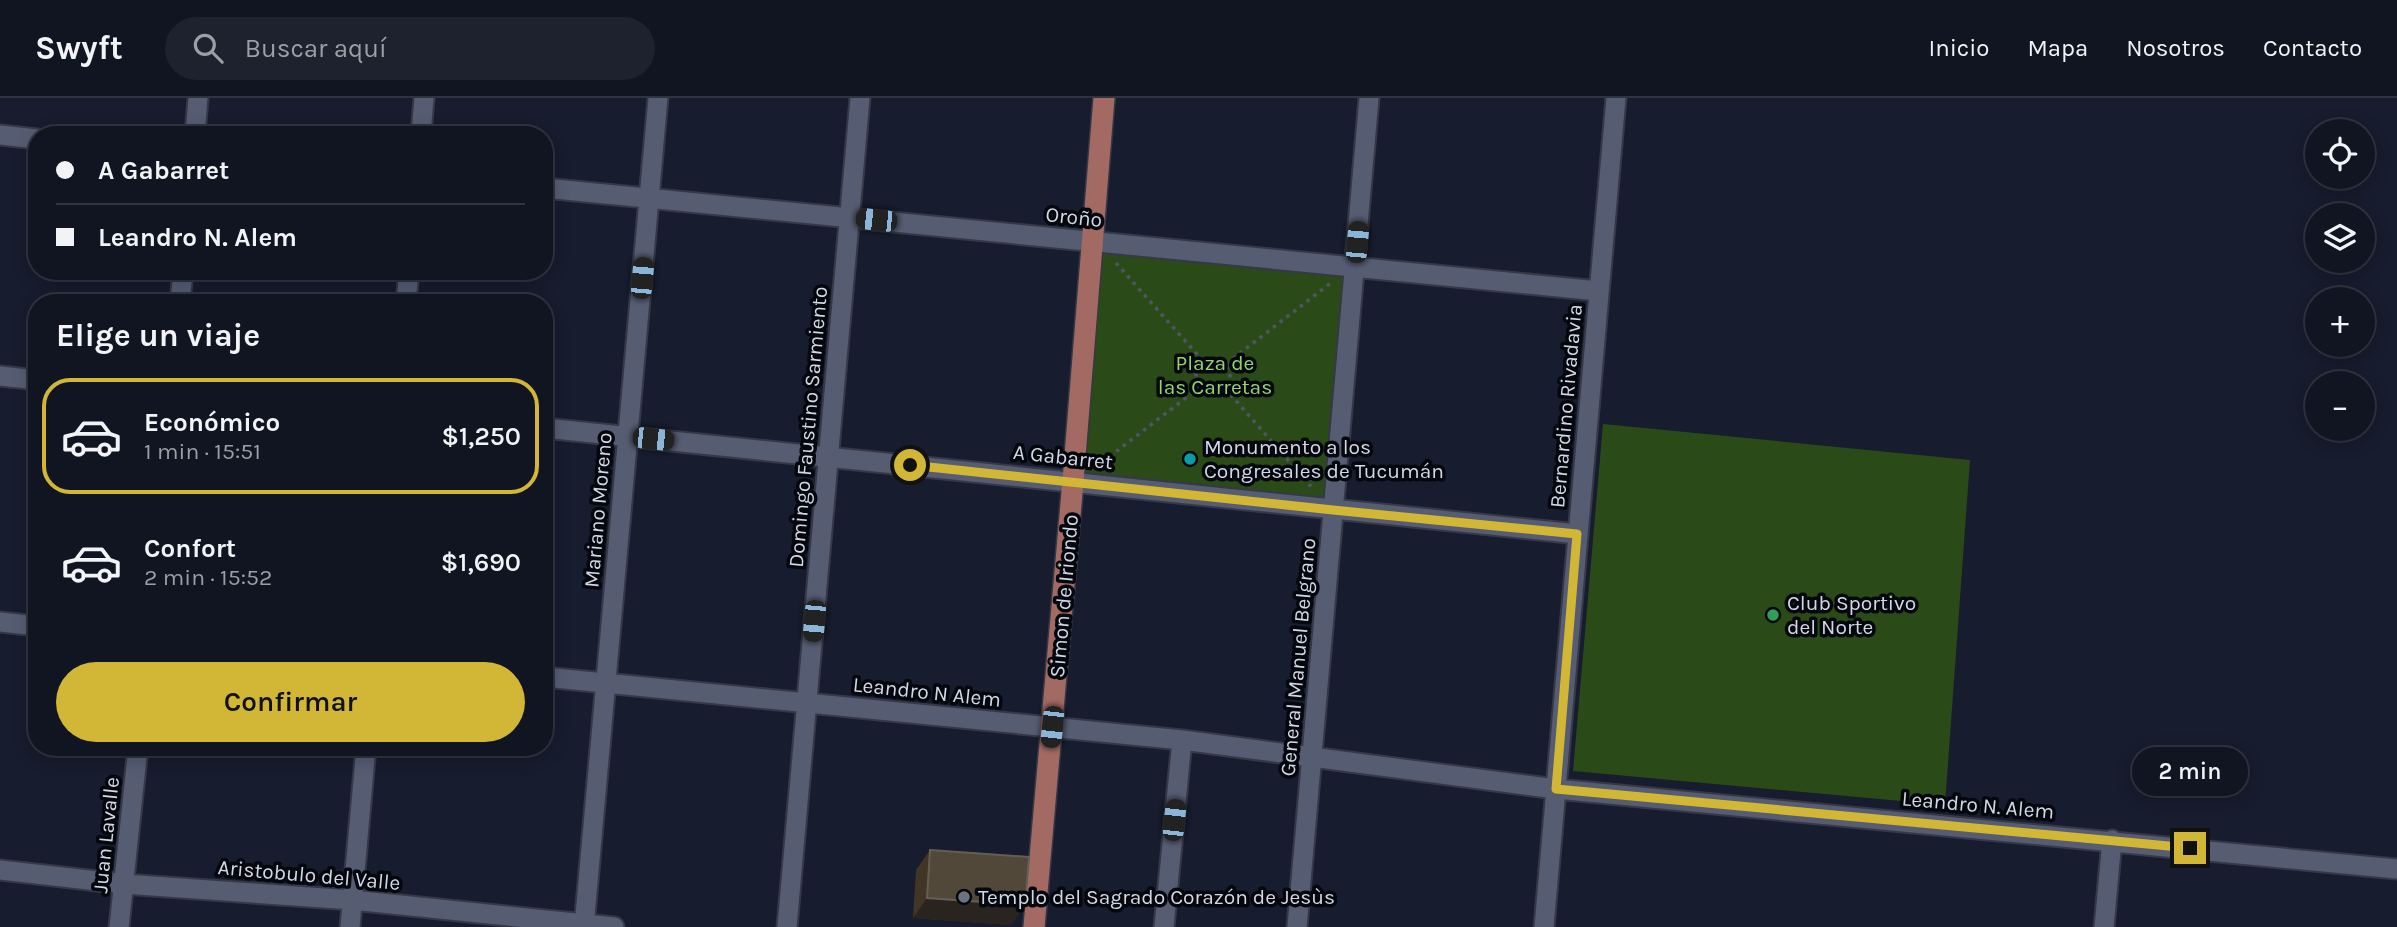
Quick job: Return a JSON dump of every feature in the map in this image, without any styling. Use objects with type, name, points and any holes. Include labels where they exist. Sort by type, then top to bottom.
[{"type":"main road","name":"Simon de Iriondo","points":[[1034,927],[1052,727],[1080,478],[1091,242],[1104,98]]},
{"type":"street","points":[[196,126],[198,98]]},
{"type":"street","points":[[422,126],[424,98]]},
{"type":"street","name":"Mariano Moreno","points":[[584,925],[658,98]]},
{"type":"street","name":"Domingo Faustino Sarmiento","points":[[787,927],[860,98]]},
{"type":"street","name":"General Manuel Belgrano","points":[[1297,927],[1369,98]]},
{"type":"street","name":"Bernardino Rivadavia","points":[[1544,927],[1616,98]]},
{"type":"street","points":[[0,135],[28,138]]},
{"type":"street","name":"Oroño","points":[[553,189],[1599,291]]},
{"type":"street","points":[[0,376],[28,379]]},
{"type":"street","name":"A Gabarret","points":[[553,429],[828,457],[1080,478],[1333,510],[1577,534]]},
{"type":"street","points":[[0,622],[28,625]]},
{"type":"street","name":"Leandro N Alem","points":[[553,678],[1182,740],[1556,789]]},
{"type":"street","points":[[1164,927],[1182,740]]},
{"type":"street","name":"Juan Lavalle","points":[[119,927],[137,756]]},
{"type":"street","points":[[350,927],[365,756]]},
{"type":"street","name":"Leandro N. Alem","points":[[1556,789],[2397,869]]},
{"type":"street","points":[[2104,927],[2112,841]]},
{"type":"street","name":"Aristobulo del Valle","points":[[0,870],[124,884],[352,900],[614,927]]},
{"type":"path","points":[[1114,261],[1203,362]]},
{"type":"path","points":[[1226,364],[1333,281]]},
{"type":"path","points":[[1214,358],[1226,364],[1231,378],[1225,388],[1210,393],[1200,387],[1196,371],[1203,362],[1214,358]]},
{"type":"path","points":[[1080,478],[1200,387]]},
{"type":"path","points":[[1225,388],[1316,491]]},
{"type":"green space","name":"Plaza de las Carretas","points":[[1091,241],[1354,266],[1333,510],[1073,481]]},
{"type":"green space","name":"Club Sportivo del Norte","points":[[1603,424],[1970,460],[1945,805],[1573,771]]},
{"type":"building","points":[[930,850],[1029,857],[1025,905],[927,898]]},
{"type":"place","name":"Monumento a los Congresales de Tucumán","points":[[1190,459]]},
{"type":"place","name":"Club Sportivo del Norte","points":[[1773,615]]},
{"type":"place","name":"Templo del Sagrado Corazón de Jesùs","points":[[964,897]]},
{"type":"route","points":[[910,465],[1577,534],[1556,789],[2190,848]]}]
